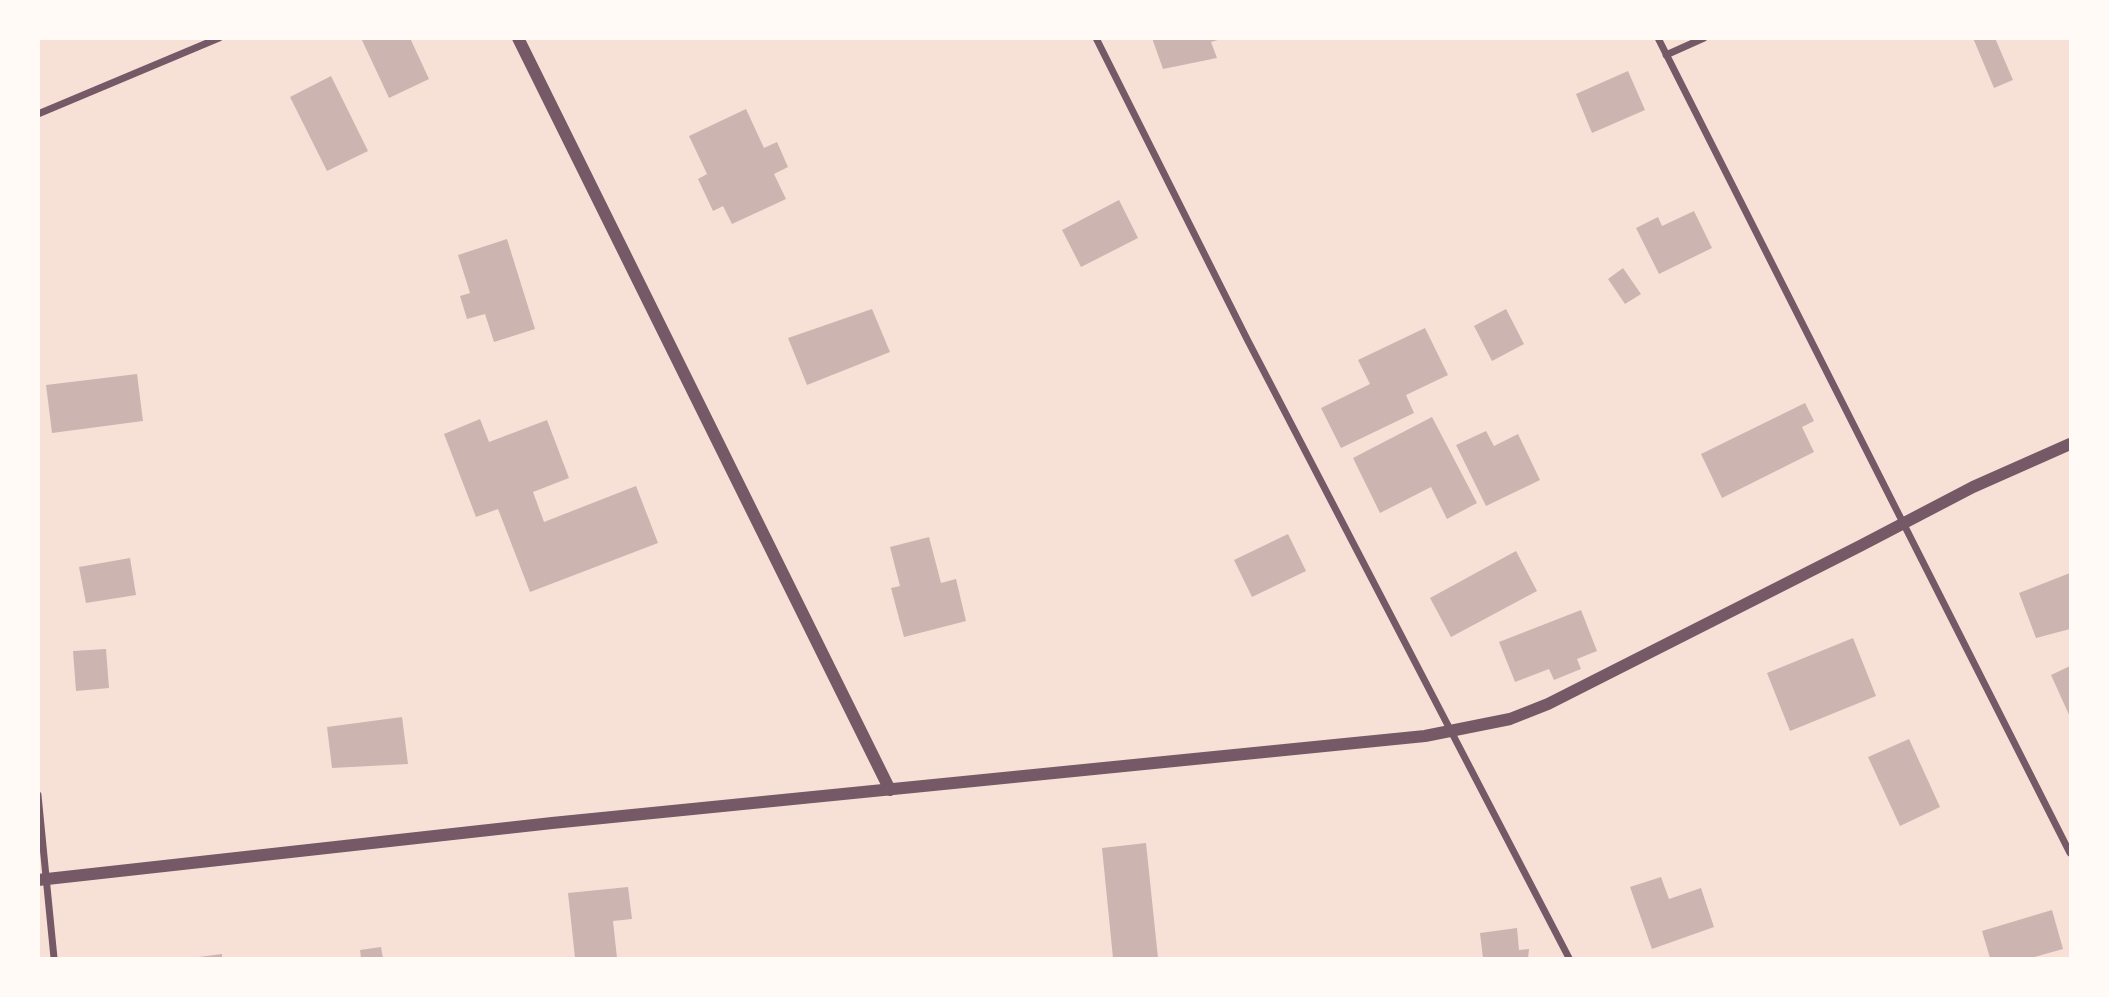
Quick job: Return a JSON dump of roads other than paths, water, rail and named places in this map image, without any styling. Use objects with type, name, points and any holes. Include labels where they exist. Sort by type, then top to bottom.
[{"type":"street","points":[[38,114],[219,38]]},
{"type":"street","points":[[518,38],[890,790]]},
{"type":"street","points":[[1096,38],[1247,339],[1569,958]]},
{"type":"street","points":[[1658,38],[2070,853]]},
{"type":"street","points":[[1666,55],[1704,38]]},
{"type":"street","points":[[43,880],[552,823],[1424,736],[1510,719],[1548,704],[1973,487],[2070,444]]},
{"type":"street","points":[[38,795],[43,880],[54,958]]}]
